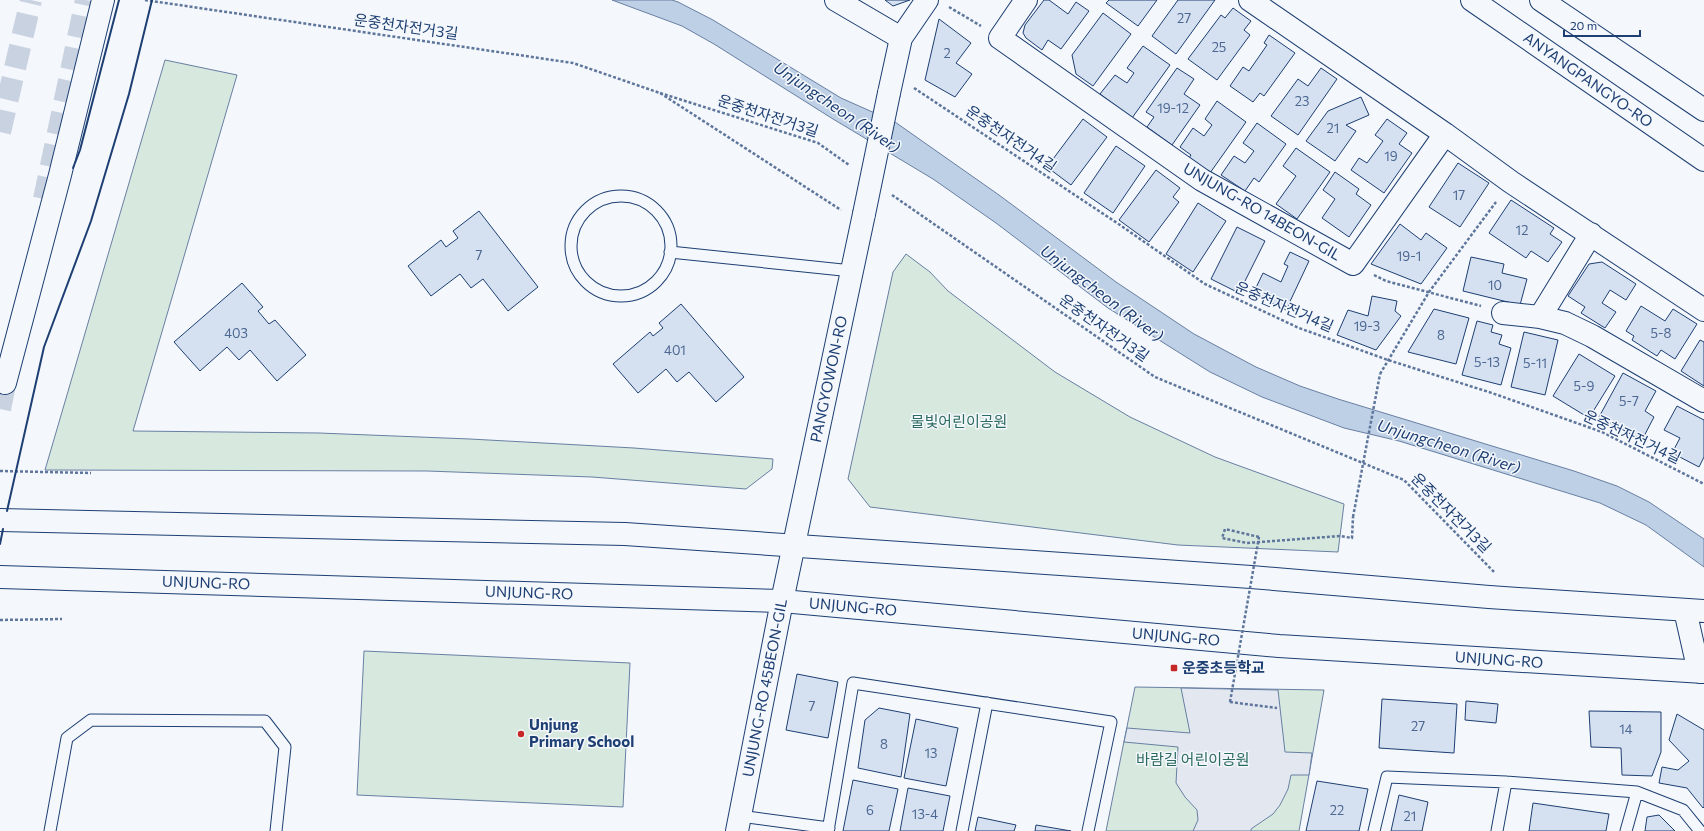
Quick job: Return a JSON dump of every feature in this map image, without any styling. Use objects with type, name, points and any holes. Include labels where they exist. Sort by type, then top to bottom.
[{"type":"main road","points":[[5,383],[60,175],[103,0]]},
{"type":"main road","points":[[836,0],[901,38]]},
{"type":"main road","points":[[1000,38],[1026,0]]},
{"type":"main road","points":[[1250,0],[1445,134],[1511,182],[1704,310]]},
{"type":"main road","name":"ANYANGPANGYO-RO","points":[[1472,0],[1704,160]]},
{"type":"main road","points":[[1541,0],[1704,110]]},
{"type":"main road","points":[[891,83],[901,38],[936,2]]},
{"type":"main road","name":"UNJUNG-RO 14BEON-GIL","points":[[1000,38],[1202,180],[1352,264],[1445,134]]},
{"type":"main road","name":"PANGYOWON-RO","points":[[794,545],[891,83]]},
{"type":"main road","points":[[1540,317],[1591,234]]},
{"type":"main road","points":[[1503,313],[1540,317],[1565,323],[1592,336],[1704,401]]},
{"type":"main road","points":[[0,520],[625,534],[1235,576],[1520,599],[1695,610],[1702,673]]},
{"type":"main road","name":"UNJUNG-RO 45BEON-GIL","points":[[739,824],[794,545]]},
{"type":"main road","name":"UNJUNG-RO","points":[[0,577],[782,600],[1279,646],[1702,673]]},
{"type":"lane","points":[[620,196],[637,198],[652,207],[663,219],[670,236],[670,252],[666,268],[657,280],[644,290],[629,295],[613,295],[598,290],[585,281],[576,268],[571,254],[571,238],[577,222],[588,208],[603,199],[620,196]]},
{"type":"lane","points":[[670,252],[852,271]]},
{"type":"lane","points":[[739,824],[828,830],[853,682],[1111,722],[1088,831]]},
{"type":"lane","points":[[962,831],[987,703]]},
{"type":"lane","points":[[50,831],[67,738],[91,720],[266,721],[285,747],[276,831]]},
{"type":"lane","points":[[1374,831],[1387,777],[1506,782],[1637,792],[1683,810],[1700,831]]},
{"type":"lane","points":[[1497,831],[1506,782]]},
{"type":"lane","points":[[1626,831],[1637,792]]},
{"type":"path","name":"운중천자전거3길","points":[[146,0],[573,63],[660,93],[818,143],[851,166]]},
{"type":"path","points":[[936,2],[1000,38]]},
{"type":"path","name":"운중천자전거4길","points":[[891,83],[1120,225],[1204,284],[1299,328],[1388,360],[1492,393],[1602,432],[1704,484]]},
{"type":"path","name":"운중천자전거3길","points":[[660,93],[863,219]]},
{"type":"path","points":[[1277,708],[1230,702],[1259,537],[1225,529],[1222,538],[1247,543],[1340,536],[1352,538],[1353,517],[1380,374],[1429,292],[1511,182]]},
{"type":"path","name":"운중천자전거3길","points":[[889,193],[1155,377],[1404,480],[1520,599]]},
{"type":"path","points":[[1352,264],[1386,281],[1503,313]]},
{"type":"path","points":[[0,471],[91,473]]},
{"type":"path","points":[[0,620],[62,619]]},
{"type":"green space","points":[[165,60],[237,75],[133,431],[319,433],[634,448],[773,459],[772,469],[746,489],[592,477],[427,471],[45,470]]},
{"type":"green space","name":"물빛어린이공원","points":[[906,254],[930,272],[948,291],[1055,372],[1130,417],[1215,457],[1344,504],[1338,552],[1178,545],[870,507],[848,479],[893,272]]},
{"type":"green space","points":[[364,651],[630,663],[623,807],[357,795]]},
{"type":"green space","name":"바람길 어린이공원","points":[[1135,687],[1324,690],[1299,831],[1106,831]]},
{"type":"shaded area","points":[[1181,688],[1278,690],[1285,752],[1312,753],[1309,775],[1291,775],[1288,789],[1280,805],[1273,814],[1251,829],[1251,831],[1193,831],[1198,820],[1197,810],[1185,797],[1176,783],[1178,747],[1124,742],[1127,728],[1190,733]]},
{"type":"water","name":"Unjungcheon (River)","points":[[612,0],[672,0],[678,2],[713,20],[841,98],[895,122],[999,195],[1116,282],[1194,334],[1256,367],[1300,386],[1338,399],[1574,471],[1617,486],[1649,502],[1704,539],[1704,567],[1646,525],[1600,503],[1399,441],[1344,428],[1262,397],[1210,372],[1108,308],[996,223],[933,179],[833,119],[714,44],[682,26]]},
{"type":"building","points":[[885,0],[910,0],[893,6]]},
{"type":"building","points":[[1044,0],[1049,0],[1068,14],[1076,2],[1089,11],[1061,49],[1048,40],[1042,50],[1026,38],[1023,33],[1025,25]]},
{"type":"building","points":[[1109,0],[1157,0],[1138,26],[1106,3]]},
{"type":"building","points":[[1178,0],[1215,0],[1176,54],[1152,36]]},
{"type":"building","points":[[1233,8],[1251,21],[1244,30],[1250,35],[1217,80],[1188,59],[1221,15],[1225,18]]},
{"type":"building","points":[[1103,13],[1131,34],[1093,86],[1076,74],[1072,55]]},
{"type":"building","points":[[939,19],[971,43],[956,63],[972,74],[955,97],[925,80]]},
{"type":"building","points":[[1269,35],[1295,53],[1264,96],[1260,93],[1253,102],[1230,86],[1243,67],[1249,71],[1267,45],[1264,43]]},
{"type":"building","points":[[1143,46],[1170,65],[1132,118],[1100,94],[1115,75],[1127,83],[1134,73],[1127,68]]},
{"type":"building","points":[[1177,68],[1194,79],[1184,94],[1200,105],[1172,145],[1147,127],[1154,117],[1146,112]]},
{"type":"building","points":[[1321,68],[1337,79],[1298,135],[1271,116],[1298,79],[1308,86]]},
{"type":"building","points":[[1361,97],[1369,115],[1346,125],[1356,131],[1335,161],[1306,141],[1328,111]]},
{"type":"building","points":[[1217,101],[1246,122],[1210,173],[1189,158],[1191,155],[1180,147],[1193,128],[1204,136],[1212,125],[1205,119]]},
{"type":"building","points":[[1083,119],[1107,137],[1071,185],[1047,167]]},
{"type":"building","points":[[1387,119],[1407,133],[1399,144],[1412,153],[1384,193],[1351,170],[1359,158],[1367,163],[1383,141],[1375,135]]},
{"type":"building","points":[[1257,123],[1286,144],[1259,182],[1254,178],[1245,191],[1221,175],[1234,156],[1245,163],[1254,151],[1243,143]]},
{"type":"building","points":[[1116,146],[1145,166],[1113,213],[1084,193]]},
{"type":"building","points":[[1296,148],[1330,172],[1297,219],[1276,204],[1296,176],[1283,166]]},
{"type":"building","points":[[1458,163],[1489,183],[1460,227],[1429,207]]},
{"type":"building","points":[[1156,170],[1180,188],[1173,197],[1179,202],[1149,242],[1119,220]]},
{"type":"building","points":[[1335,172],[1359,189],[1356,194],[1371,205],[1349,237],[1322,218],[1335,199],[1323,190]]},
{"type":"building","points":[[1511,200],[1554,228],[1550,234],[1562,242],[1548,262],[1531,251],[1526,258],[1489,233]]},
{"type":"building","points":[[1198,203],[1226,221],[1193,272],[1166,254]]},
{"type":"building","points":[[479,211],[538,287],[508,311],[483,279],[471,288],[460,274],[431,296],[408,266],[441,240],[446,247],[458,238],[453,231]]},
{"type":"building","points":[[1400,224],[1421,240],[1426,233],[1447,248],[1421,284],[1371,264]]},
{"type":"building","points":[[1237,227],[1265,241],[1239,293],[1211,279]]},
{"type":"building","points":[[1290,252],[1309,261],[1286,310],[1253,294],[1263,273],[1281,282],[1288,266],[1284,264]]},
{"type":"building","points":[[1471,257],[1504,264],[1502,273],[1527,279],[1520,305],[1463,291]]},
{"type":"building","points":[[1602,262],[1636,284],[1626,300],[1610,290],[1602,303],[1616,312],[1605,328],[1581,313],[1585,307],[1568,296],[1589,264]]},
{"type":"building","points":[[242,283],[263,307],[258,311],[269,324],[275,320],[306,355],[277,381],[250,350],[239,360],[227,347],[200,371],[174,342]]},
{"type":"building","points":[[1372,296],[1397,301],[1395,311],[1401,316],[1376,350],[1337,335],[1348,310],[1368,316]]},
{"type":"building","points":[[681,304],[744,377],[716,402],[689,372],[677,382],[666,369],[638,393],[613,364],[650,332],[653,336],[663,328],[659,323]]},
{"type":"building","points":[[1641,306],[1665,321],[1673,309],[1697,324],[1675,359],[1661,350],[1657,356],[1632,340],[1634,336],[1626,331]]},
{"type":"building","points":[[1434,309],[1469,318],[1456,364],[1408,352]]},
{"type":"building","points":[[1477,321],[1493,325],[1491,332],[1502,335],[1499,344],[1511,348],[1501,385],[1462,375]]},
{"type":"building","points":[[1524,332],[1558,340],[1545,395],[1511,387]]},
{"type":"building","points":[[1700,340],[1704,342],[1704,386],[1681,371]]},
{"type":"building","points":[[1579,354],[1615,376],[1589,418],[1553,396]]},
{"type":"building","points":[[1623,373],[1656,391],[1645,411],[1654,417],[1642,440],[1599,417]]},
{"type":"building","points":[[1677,406],[1704,420],[1704,457],[1699,467],[1672,453],[1680,438],[1664,430]]},
{"type":"building","points":[[797,674],[838,682],[828,738],[786,730]]},
{"type":"building","points":[[1382,699],[1457,704],[1454,753],[1379,748]]},
{"type":"building","points":[[1466,701],[1498,704],[1496,723],[1465,720]]},
{"type":"building","points":[[879,708],[910,714],[901,777],[858,768],[865,720]]},
{"type":"building","points":[[1589,711],[1661,712],[1661,752],[1652,776],[1622,775],[1621,748],[1591,747]]},
{"type":"building","points":[[1677,714],[1704,730],[1703,808],[1687,788],[1659,783],[1662,767],[1678,770],[1689,761],[1669,740]]},
{"type":"building","points":[[916,719],[958,728],[946,786],[904,778]]},
{"type":"building","points":[[853,780],[898,789],[889,831],[843,831]]},
{"type":"building","points":[[1317,781],[1368,789],[1359,831],[1306,831]]},
{"type":"building","points":[[908,788],[950,796],[943,831],[900,831]]},
{"type":"building","points":[[1399,795],[1428,802],[1422,831],[1391,831]]},
{"type":"building","points":[[1533,803],[1609,814],[1606,831],[1529,831]]},
{"type":"building","points":[[1659,815],[1675,831],[1645,831],[1647,817]]},
{"type":"building","points":[[978,817],[1016,825],[1014,831],[975,831]]},
{"type":"building","points":[[1036,825],[1071,831],[1035,831]]},
{"type":"tunnel","points":[[0,132],[31,0]]},
{"type":"tunnel","points":[[44,199],[86,0]]},
{"type":"tunnel","points":[[0,409],[9,365]]},
{"type":"wall","points":[[73,168],[80,150],[119,0]]},
{"type":"wall","points":[[7,511],[44,347],[91,221],[129,94],[152,0]]},
{"type":"wall","points":[[0,544],[3,529]]},
{"type":"place","name":"운중초등학교","points":[[1174,668]]},
{"type":"place","name":"Unjung Primary School","points":[[521,734]]}]
